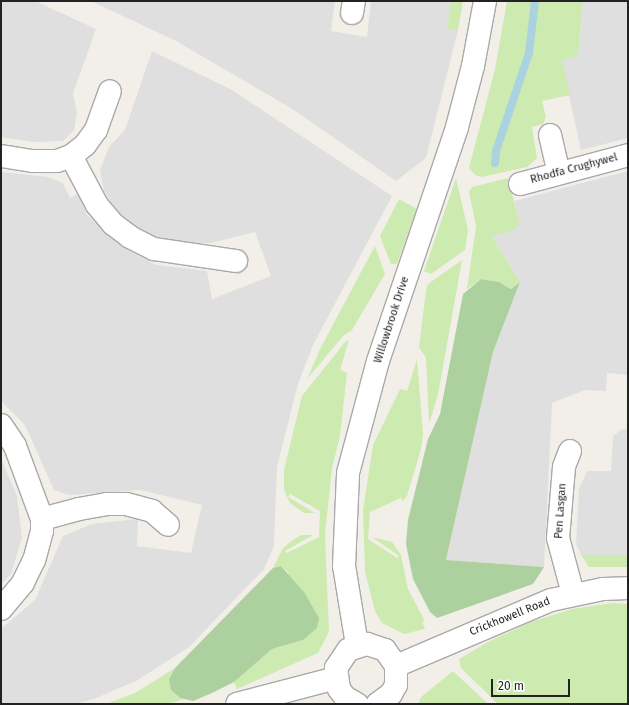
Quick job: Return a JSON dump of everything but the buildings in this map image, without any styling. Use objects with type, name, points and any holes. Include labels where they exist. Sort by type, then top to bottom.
[{"type":"street","name":"Willowbrook Drive","points":[[357,645],[344,566],[348,473],[378,361],[457,127],[473,66],[485,1]]},
{"type":"street","points":[[1,156],[33,161],[57,161],[71,156],[85,145],[96,130],[110,91]]},
{"type":"street","points":[[550,135],[559,173]]},
{"type":"street","name":"Rhodfa Crughywel","points":[[520,184],[628,155]]},
{"type":"street","points":[[71,156],[97,205],[113,224],[130,237],[161,251],[236,261]]},
{"type":"street","points":[[1,425],[15,446],[42,519],[42,531],[34,560],[23,583],[1,609]]},
{"type":"street","name":"Pen Lasgan","points":[[570,451],[564,468],[558,538],[574,594]]},
{"type":"street","points":[[42,519],[79,509],[126,504],[152,511],[168,525]]},
{"type":"street","name":"Crickhowell Road","points":[[396,666],[514,614],[574,594],[628,588]]},
{"type":"street","points":[[357,704],[345,697],[339,689],[336,678],[340,658],[357,645],[367,644],[385,650],[396,666],[396,685],[391,694],[377,704]]},
{"type":"street","points":[[237,704],[336,678]]},
{"type":"shaded area","points":[[1,1],[35,1],[96,29],[73,93],[77,113],[74,130],[63,141],[33,142],[1,137]]},
{"type":"shaded area","points":[[91,1],[335,1],[331,31],[367,37],[371,1],[451,1],[447,28],[458,30],[426,158],[396,181],[294,110],[176,41]]},
{"type":"shaded area","points":[[583,1],[628,1],[628,138],[581,150],[561,60],[578,56]]},
{"type":"shaded area","points":[[152,51],[232,90],[392,196],[313,345],[298,384],[277,467],[274,546],[264,569],[189,647],[136,681],[94,699],[75,704],[1,704],[1,629],[35,600],[63,536],[92,524],[138,519],[137,546],[191,553],[202,505],[141,490],[69,495],[54,490],[25,425],[1,401],[1,172],[48,177],[63,183],[70,198],[79,193],[87,215],[128,250],[156,265],[207,271],[212,299],[271,276],[255,232],[210,243],[167,245],[123,222],[104,191],[100,170],[109,147],[125,130]]},
{"type":"shaded area","points":[[628,171],[628,375],[607,373],[606,391],[585,390],[552,403],[544,567],[446,560],[493,352],[520,282],[492,236],[515,230],[515,227],[520,225],[514,201]]},
{"type":"shaded area","points":[[622,429],[628,429],[628,555],[581,555],[576,544],[579,489],[587,471],[611,471],[613,436]]},
{"type":"shaded area","points":[[1,459],[17,496],[22,538],[11,574],[1,584]]},
{"type":"green space","points":[[451,1],[463,1],[458,30],[447,29]]},
{"type":"green space","points":[[507,1],[583,1],[578,56],[562,60],[570,95],[542,101],[546,117],[543,124],[532,127],[537,158],[527,167],[482,177],[475,175],[469,168],[495,69]]},
{"type":"green space","points":[[456,178],[468,230],[465,250],[431,274],[424,271]]},
{"type":"green space","points":[[508,178],[520,225],[515,227],[515,230],[492,236],[520,282],[511,289],[499,282],[481,279],[467,289],[476,226],[469,192],[472,187]]},
{"type":"green space","points":[[399,199],[417,209],[397,264],[391,264],[380,236]]},
{"type":"green space","points":[[375,246],[385,274],[352,330],[344,335],[307,379],[321,347]]},
{"type":"green space","points":[[462,260],[438,395],[429,424],[426,358],[419,347],[426,290],[428,284]]},
{"type":"green space","points":[[481,279],[499,282],[511,289],[520,282],[493,352],[446,560],[544,567],[533,584],[437,618],[430,612],[413,579],[406,544],[408,520],[428,439],[440,414],[463,294]]},
{"type":"green space","points":[[349,340],[340,370],[347,373],[340,436],[332,469],[325,534],[329,632],[318,653],[237,689],[234,682],[272,649],[303,640],[288,572],[281,566],[273,568],[283,548],[294,539],[302,535],[313,535],[285,551],[287,553],[319,537],[320,511],[290,494],[288,497],[315,513],[304,513],[290,503],[284,490],[284,470],[302,396],[345,342]]},
{"type":"green space","points":[[417,359],[423,434],[421,449],[407,496],[403,501],[401,498],[370,512],[368,539],[397,558],[399,556],[372,537],[392,542],[401,555],[408,589],[425,621],[422,622],[425,629],[404,634],[382,623],[375,611],[365,572],[363,510],[373,445],[400,389],[407,391]]},
{"type":"green space","points":[[581,555],[628,555],[628,567],[589,567]]},
{"type":"green space","points":[[281,566],[304,592],[319,618],[317,628],[303,640],[272,649],[234,682],[193,701],[180,698],[171,690],[169,679],[175,668],[273,568]]},
{"type":"green space","points":[[613,603],[628,604],[628,704],[498,704],[461,668],[459,659],[488,642],[531,622],[572,609]]},
{"type":"green space","points":[[175,668],[169,679],[179,698],[184,699],[168,704],[106,704],[135,693]]},
{"type":"green space","points":[[453,671],[488,704],[418,704],[421,697]]},
{"type":"waterway","points":[[495,163],[496,151],[529,53],[535,1]]}]
